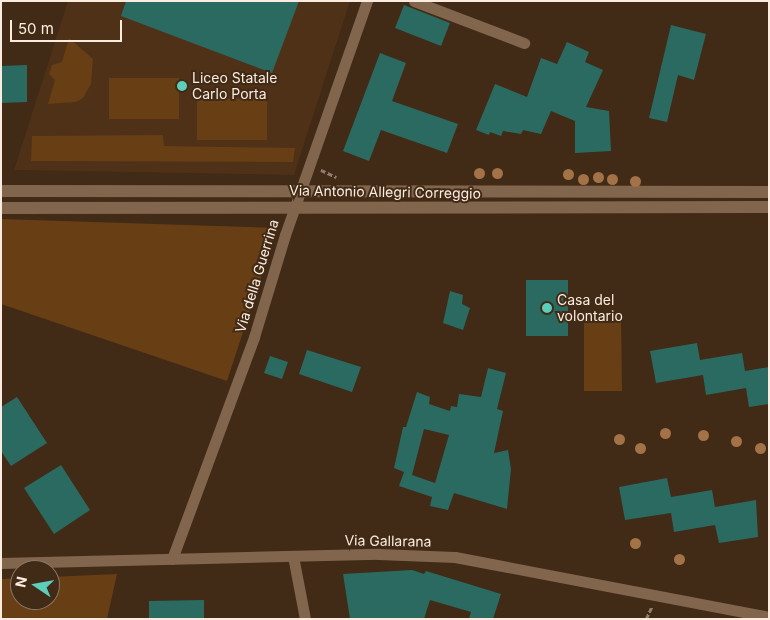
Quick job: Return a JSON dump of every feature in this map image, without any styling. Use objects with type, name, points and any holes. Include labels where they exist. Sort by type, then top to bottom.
[{"type":"street","name":"Via della Guerrina","points":[[172,559],[251,346],[297,200],[368,1]]},
{"type":"street","points":[[414,1],[524,43]]},
{"type":"street","name":"Via Antonio Allegri Correggio","points":[[1,191],[297,200],[769,207]]},
{"type":"street","name":"Via Antonio Allegri Correggio","points":[[1,208],[297,200],[769,192]]},
{"type":"street","name":"Via Gallarana","points":[[1,563],[378,554],[455,557],[769,617]]},
{"type":"street","points":[[293,556],[305,619]]},
{"type":"shaded area","name":"Liceo Statale Carlo Porta","points":[[68,1],[350,1],[294,175],[14,170]]},
{"type":"shaded area","points":[[69,38],[93,59],[91,84],[83,98],[76,102],[48,104],[55,80],[49,74],[52,65],[62,62]]},
{"type":"shaded area","points":[[109,78],[179,78],[179,119],[109,119]]},
{"type":"shaded area","points":[[197,99],[267,99],[267,140],[197,140]]},
{"type":"shaded area","points":[[163,135],[164,146],[295,148],[293,162],[31,161],[32,136]]},
{"type":"shaded area","points":[[1,219],[277,228],[227,381],[1,304]]},
{"type":"shaded area","points":[[584,313],[621,313],[622,391],[584,391]]},
{"type":"shaded area","points":[[117,574],[107,619],[1,619],[1,579],[10,579],[10,610],[60,610],[60,577]]},
{"type":"building","points":[[126,1],[299,1],[272,73],[121,16]]},
{"type":"building","points":[[404,5],[450,23],[441,46],[395,28]]},
{"type":"building","points":[[671,25],[706,34],[694,80],[678,75],[667,122],[649,118]]},
{"type":"building","points":[[567,42],[589,52],[585,62],[603,70],[586,107],[609,111],[611,151],[575,153],[575,121],[551,111],[541,134],[523,130],[521,134],[503,131],[501,136],[490,132],[489,135],[476,130],[495,84],[527,97],[541,58],[557,64]]},
{"type":"building","points":[[380,53],[406,63],[392,101],[458,124],[447,153],[381,130],[369,161],[343,151]]},
{"type":"building","points":[[27,65],[27,102],[1,103],[1,66]]},
{"type":"building","name":"Casa del volontario","points":[[526,280],[568,280],[568,336],[526,336]]},
{"type":"building","points":[[450,291],[463,295],[462,304],[470,308],[463,330],[443,323]]},
{"type":"building","points":[[697,343],[700,360],[742,353],[745,371],[769,367],[769,404],[749,407],[746,388],[706,395],[703,375],[656,383],[650,351]]},
{"type":"building","points":[[307,350],[361,367],[352,392],[299,374]]},
{"type":"building","points":[[270,356],[288,362],[282,379],[264,373]]},
{"type":"building","points":[[488,368],[506,373],[497,409],[503,411],[494,453],[508,450],[511,469],[507,509],[454,493],[448,510],[430,506],[432,497],[399,486],[404,472],[394,468],[403,427],[406,427],[417,392],[430,397],[429,404],[450,411],[451,406],[457,407],[459,394],[481,397]],"holes":[[[424,429],[449,435],[435,483],[412,475]]]},
{"type":"building","points":[[17,397],[47,443],[11,466],[1,451],[1,407]]},
{"type":"building","points":[[61,465],[90,510],[54,534],[24,488]]},
{"type":"building","points":[[667,478],[671,497],[712,490],[715,507],[756,500],[758,537],[719,543],[715,525],[674,532],[671,513],[625,520],[619,487]]},
{"type":"building","points":[[412,570],[424,574],[426,571],[501,594],[493,619],[469,619],[471,612],[430,600],[424,619],[350,619],[343,574]]},
{"type":"building","points":[[204,600],[204,619],[149,619],[149,601]]},
{"type":"place","name":"Liceo Statale Carlo Porta","points":[[182,86]]},
{"type":"place","name":"Casa del volontario","points":[[547,308]]}]
